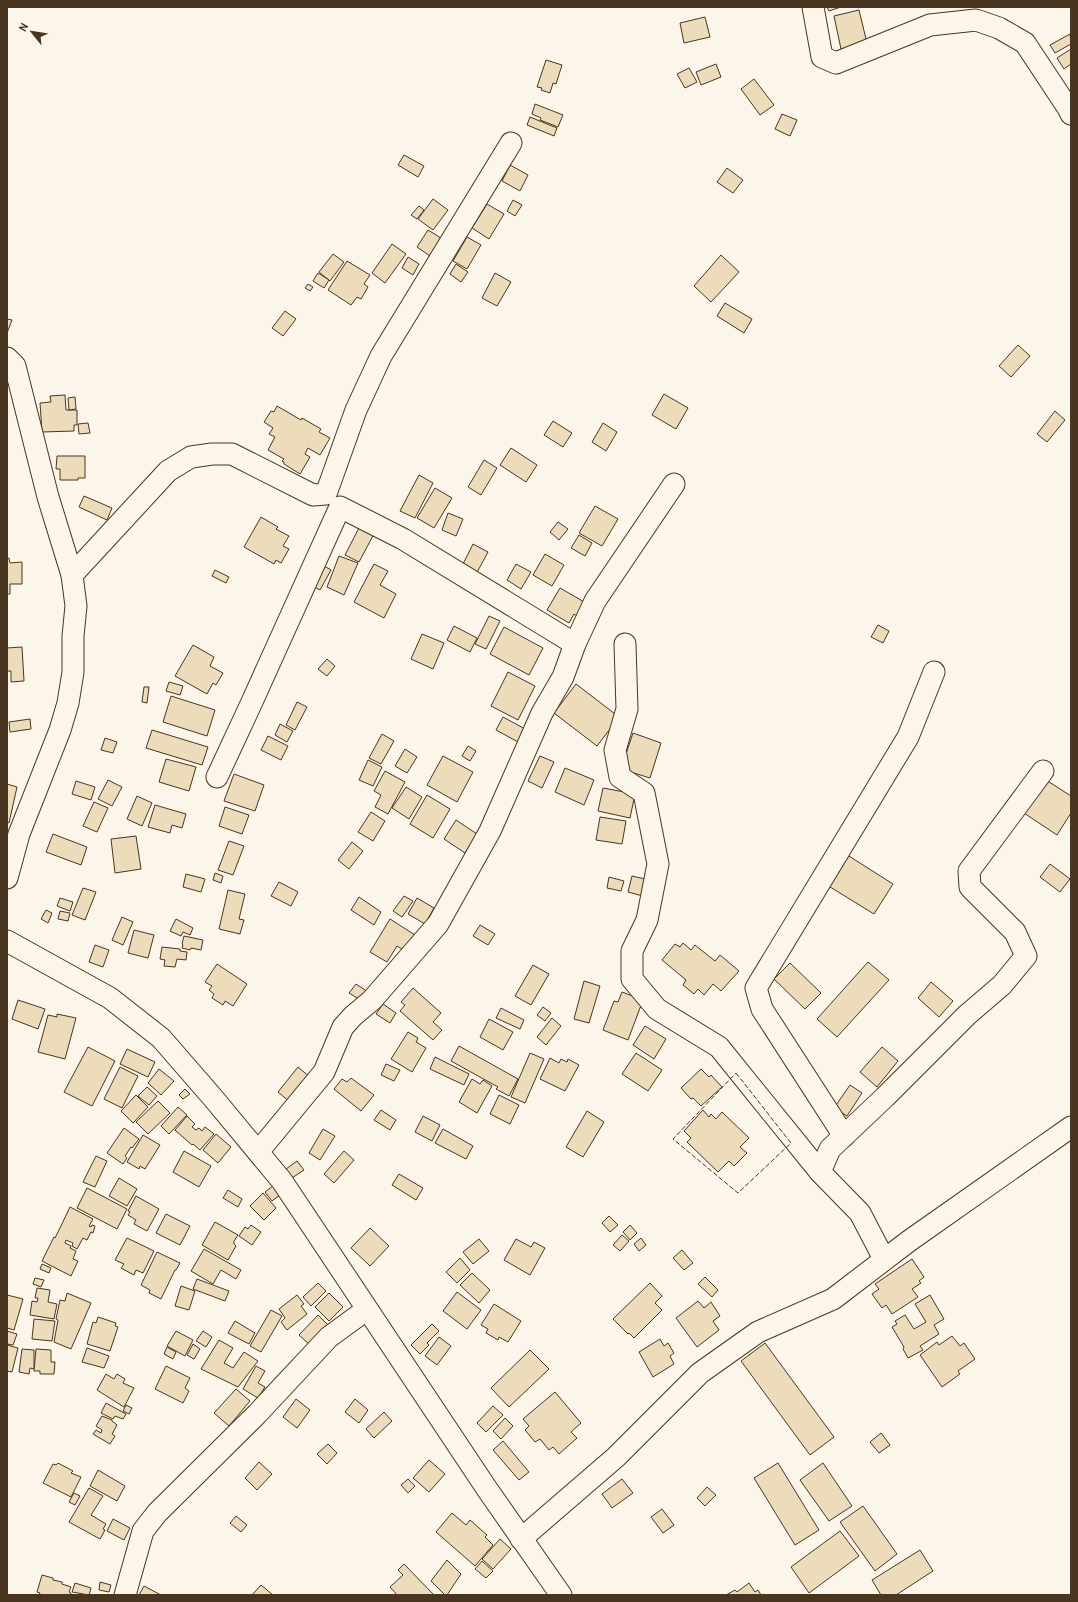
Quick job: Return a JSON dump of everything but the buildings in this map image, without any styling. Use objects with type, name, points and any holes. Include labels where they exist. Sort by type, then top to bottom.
[{"type":"street","points":[[813,7],[822,57],[836,63],[930,25],[976,20],[999,28],[1025,43],[1071,114]]},
{"type":"street","points":[[72,575],[168,471],[191,457],[212,454],[232,454],[313,495],[326,494],[356,410],[381,356],[511,143]]},
{"type":"street","points":[[7,358],[15,366],[48,497],[72,575],[76,606],[73,636],[73,672],[68,703],[60,730],[19,834],[7,878]]},
{"type":"street","points":[[258,1152],[324,1072],[344,1027],[353,1016],[372,1000],[425,937],[438,924],[490,831],[542,713],[563,676],[575,644],[595,601],[674,484]]},
{"type":"street","points":[[217,777],[340,507],[403,539],[575,644]]},
{"type":"street","points":[[625,644],[627,709],[615,750],[620,777],[644,793],[658,864],[647,920],[632,951],[632,979],[657,1009],[719,1047],[820,1172],[860,1213],[884,1259]]},
{"type":"street","points":[[844,1136],[762,1009],[756,988],[908,737],[934,672]]},
{"type":"street","points":[[820,1172],[830,1149],[967,1015],[1002,985],[1026,956],[1014,932],[970,887],[969,871],[1043,771]]},
{"type":"street","points":[[7,941],[110,998],[161,1038],[258,1152],[282,1182],[334,1258],[366,1310],[521,1539],[561,1595]]},
{"type":"street","points":[[521,1539],[616,1457],[700,1373],[758,1332],[833,1299],[884,1259],[1071,1127]]},
{"type":"street","points":[[125,1595],[143,1531],[157,1513],[257,1414],[329,1337],[366,1310]]},
{"type":"fence","points":[[736,1073],[791,1143],[738,1193],[673,1139],[736,1073]]}]
